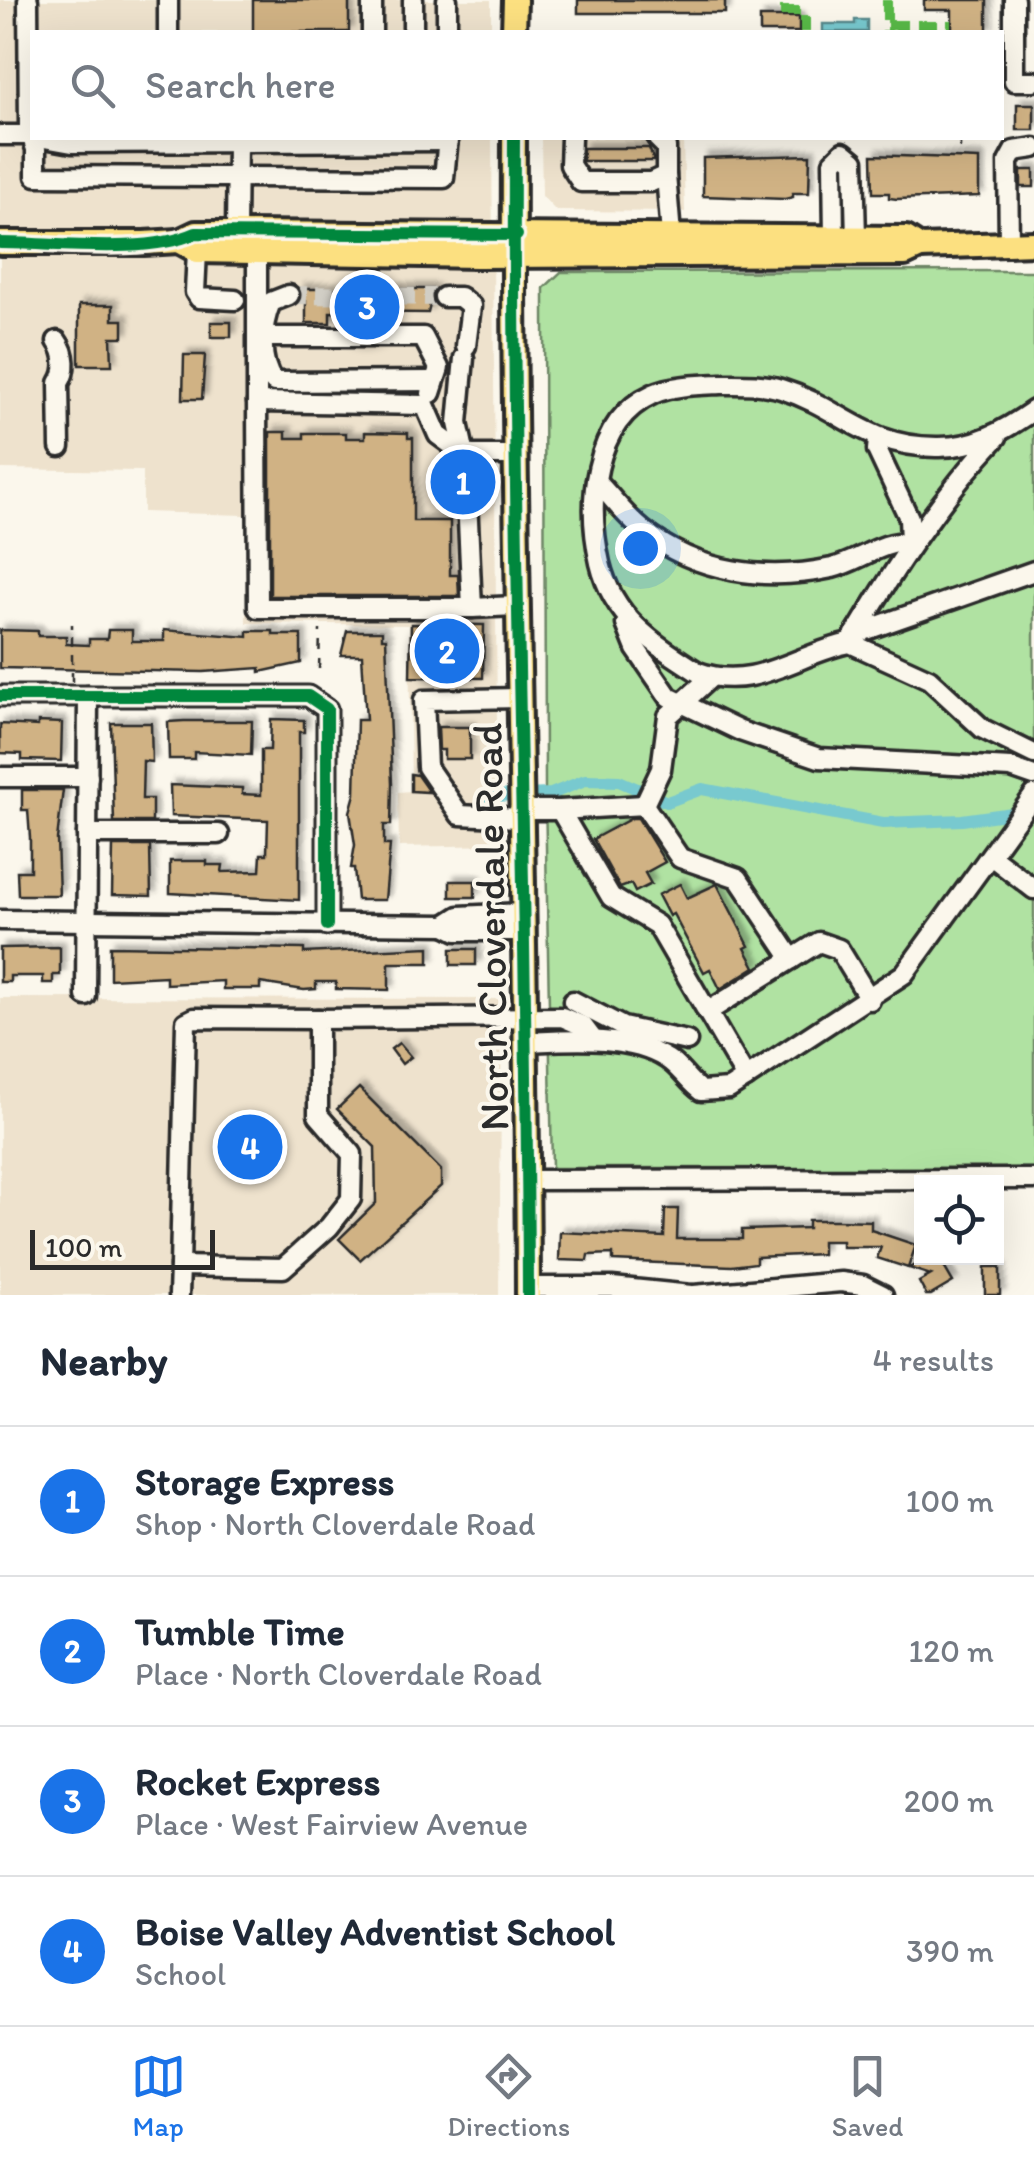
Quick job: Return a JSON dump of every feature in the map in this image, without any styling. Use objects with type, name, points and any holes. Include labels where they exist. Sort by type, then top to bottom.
[{"type":"main road","points":[[514,30],[515,0]]},
{"type":"main road","name":"North Cloverdale Road","points":[[514,140],[513,455],[519,814],[528,1016],[528,1291]]},
{"type":"main road","points":[[188,246],[196,233],[905,254],[920,246],[1034,243]]},
{"type":"main road","points":[[0,243],[188,246],[256,252],[516,245],[672,235],[906,238],[920,246]]},
{"type":"street","points":[[28,0],[30,68]]},
{"type":"street","points":[[168,0],[168,30]]},
{"type":"street","points":[[372,0],[372,30]]},
{"type":"street","points":[[413,0],[413,30]]},
{"type":"street","points":[[447,0],[448,30]]},
{"type":"street","points":[[1014,0],[1014,81],[1034,81]]},
{"type":"street","points":[[0,135],[30,135]]},
{"type":"street","points":[[32,140],[36,176],[237,178],[444,178],[448,140]]},
{"type":"street","points":[[58,140],[413,140]]},
{"type":"street","points":[[570,140],[570,164],[582,182],[651,182],[666,175]]},
{"type":"street","points":[[659,140],[666,147],[672,235]]},
{"type":"street","points":[[236,233],[237,142]]},
{"type":"street","points":[[843,143],[854,161],[844,238]]},
{"type":"street","points":[[1009,243],[1008,162],[1014,151],[1034,148]]},
{"type":"street","points":[[188,246],[199,298],[235,300]]},
{"type":"street","points":[[256,252],[258,608],[516,606]]},
{"type":"street","points":[[290,296],[271,302],[264,337],[264,370],[274,382],[434,382]]},
{"type":"street","points":[[444,297],[460,297],[472,306],[458,423],[465,455],[472,608]]},
{"type":"street","points":[[264,337],[423,337],[439,368],[425,405],[438,435],[465,455],[513,455]]},
{"type":"street","points":[[57,342],[63,350],[64,376],[59,383],[60,447]]},
{"type":"street","points":[[319,382],[320,404]]},
{"type":"street","points":[[1001,433],[936,447],[878,440],[780,388],[749,384],[675,388],[652,394],[613,431],[592,506],[600,565],[650,671],[669,696],[740,731],[819,758],[1010,768],[1034,776]]},
{"type":"street","points":[[257,402],[425,405]]},
{"type":"street","points":[[852,639],[890,584],[910,542],[1001,433],[1034,410]]},
{"type":"street","points":[[878,440],[877,450],[909,518],[910,542]]},
{"type":"street","points":[[596,481],[640,528],[663,545],[722,570],[808,572],[837,566],[891,541],[910,542]]},
{"type":"street","points":[[644,805],[661,770],[668,716],[710,677],[789,668],[852,639],[1034,571]]},
{"type":"street","points":[[624,618],[669,654],[710,677]]},
{"type":"street","points":[[852,639],[929,678],[982,729],[1034,754]]},
{"type":"street","points":[[80,691],[88,777],[86,996]]},
{"type":"street","points":[[0,696],[80,691],[308,696],[321,701],[327,709],[327,925]]},
{"type":"street","points":[[518,698],[424,700],[427,767],[460,815],[644,805]]},
{"type":"street","points":[[0,777],[88,777]]},
{"type":"street","points":[[528,1042],[592,1038],[656,1053],[701,1091],[716,1093],[870,1000],[904,974],[1034,795]]},
{"type":"street","points":[[644,805],[680,858],[738,878],[792,959]]},
{"type":"street","points":[[560,810],[611,897],[657,925],[746,1078]]},
{"type":"street","points":[[87,834],[219,834]]},
{"type":"street","points":[[991,856],[1034,889]]},
{"type":"street","points":[[0,920],[444,925],[458,931],[524,922]]},
{"type":"street","points":[[707,1012],[818,942],[834,944],[870,1000]]},
{"type":"street","points":[[573,1001],[623,1026],[686,1040]]},
{"type":"street","points":[[179,1295],[186,1022],[194,1018],[528,1016],[573,1020],[592,1038]]},
{"type":"street","points":[[180,1266],[283,1268],[329,1227],[351,1199],[352,1154],[318,1114],[318,1019]]},
{"type":"street","points":[[528,1180],[1034,1180]]},
{"type":"street","points":[[528,1291],[612,1288],[693,1295],[841,1282],[863,1285],[883,1295]]},
{"type":"path","points":[[960,140],[960,152]]},
{"type":"path","points":[[72,624],[80,691]]},
{"type":"path","points":[[319,668],[320,630]]},
{"type":"shaded area","points":[[0,0],[491,0],[491,30],[30,30],[30,140],[492,140],[498,845],[399,847],[398,792],[411,791],[409,625],[246,623],[245,515],[143,512],[143,471],[0,469]]},
{"type":"shaded area","points":[[541,140],[683,140],[685,212],[556,211],[542,196]]},
{"type":"shaded area","points":[[0,998],[502,999],[499,1295],[0,1295]]},
{"type":"green space","points":[[1034,271],[1034,1168],[552,1168],[545,791],[544,288],[561,272]]},
{"type":"water","points":[[855,20],[867,20],[867,30],[823,30],[823,24],[855,24]]},
{"type":"building","points":[[253,0],[349,0],[349,30],[253,30]]},
{"type":"building","points":[[578,0],[725,0],[725,13],[578,13]]},
{"type":"building","points":[[924,0],[987,0],[987,30],[952,30],[952,10],[924,10]]},
{"type":"building","points":[[760,17],[799,17],[799,30],[760,30]]},
{"type":"building","points":[[1017,104],[1034,104],[1034,130],[1017,130]]},
{"type":"building","points":[[583,148],[649,148],[654,161],[583,161]]},
{"type":"building","points":[[810,155],[809,193],[793,193],[793,197],[785,199],[703,196],[703,158]]},
{"type":"building","points":[[872,155],[979,159],[979,196],[897,199],[889,198],[889,193],[873,193]]},
{"type":"building","points":[[1021,170],[1034,170],[1034,187],[1021,187]]},
{"type":"building","points":[[300,289],[434,289],[428,313],[330,312],[330,323],[306,323],[306,301],[300,301]]},
{"type":"building","points":[[79,305],[113,305],[113,320],[123,320],[123,337],[111,337],[112,365],[79,365]]},
{"type":"building","points":[[211,322],[231,322],[231,337],[211,337]]},
{"type":"building","points":[[184,355],[205,355],[202,399],[183,399]]},
{"type":"building","points":[[270,432],[286,432],[286,438],[304,438],[304,433],[346,433],[346,438],[365,438],[365,432],[408,433],[408,438],[413,438],[413,521],[450,521],[450,575],[458,575],[459,596],[270,596]]},
{"type":"building","points":[[411,624],[484,625],[483,678],[410,677]]},
{"type":"building","points":[[0,630],[38,631],[38,636],[66,636],[66,644],[89,645],[89,639],[107,639],[108,630],[132,630],[132,641],[164,641],[164,630],[248,637],[248,631],[273,631],[273,635],[301,635],[301,663],[260,672],[260,668],[203,672],[0,668]]},
{"type":"building","points":[[347,631],[382,631],[382,638],[386,638],[392,784],[391,825],[384,825],[384,845],[390,845],[385,900],[357,900],[351,868],[355,845],[350,812],[355,794],[357,720],[366,720],[362,655],[341,655]]},
{"type":"building","points":[[271,719],[304,720],[304,732],[299,732],[299,900],[170,893],[170,861],[207,861],[207,865],[223,865],[222,872],[260,871],[261,854],[267,854],[268,820],[171,816],[170,785],[242,788],[242,794],[261,795],[261,750],[270,750]]},
{"type":"building","points":[[252,721],[251,755],[194,752],[194,759],[169,759],[168,722]]},
{"type":"building","points":[[38,722],[62,723],[61,761],[22,760],[22,754],[0,753],[0,724],[38,726]]},
{"type":"building","points":[[111,723],[151,723],[152,762],[143,761],[142,799],[152,799],[152,822],[114,822]]},
{"type":"building","points":[[438,727],[470,727],[470,759],[444,759],[444,750],[439,750]]},
{"type":"building","points":[[411,774],[417,775],[429,792],[411,791]]},
{"type":"building","points":[[22,790],[63,790],[57,839],[59,895],[18,895],[17,871],[30,871],[28,810],[22,810]]},
{"type":"building","points":[[638,818],[665,862],[645,873],[651,884],[635,892],[631,884],[620,888],[593,839]]},
{"type":"building","points":[[113,846],[150,846],[151,896],[112,895]]},
{"type":"building","points":[[450,881],[475,881],[475,897],[450,897]]},
{"type":"building","points":[[680,884],[687,898],[717,884],[749,946],[745,948],[755,967],[720,989],[710,969],[704,972],[673,914],[669,916],[658,895]]},
{"type":"building","points":[[110,946],[304,949],[304,953],[429,947],[429,963],[389,963],[389,990],[336,989],[336,982],[316,982],[316,989],[304,990],[260,983],[260,989],[223,989],[223,981],[166,984],[166,976],[110,979]]},
{"type":"building","points":[[60,947],[60,975],[53,975],[53,983],[43,983],[43,976],[10,976],[10,982],[0,982],[0,948]]},
{"type":"building","points":[[451,949],[476,949],[476,965],[451,965]]},
{"type":"building","points":[[399,1043],[411,1057],[402,1064],[391,1049]]},
{"type":"building","points":[[359,1088],[441,1170],[441,1186],[360,1260],[339,1239],[376,1203],[375,1147],[337,1109]]},
{"type":"building","points":[[665,1209],[678,1209],[677,1239],[742,1239],[742,1230],[808,1228],[808,1220],[871,1221],[871,1230],[914,1244],[914,1251],[908,1268],[877,1258],[881,1247],[842,1247],[842,1241],[822,1241],[822,1254],[756,1257],[756,1263],[732,1266],[613,1261],[613,1254],[589,1255],[588,1261],[559,1260],[560,1232],[664,1237]]},
{"type":"building","points":[[943,1265],[953,1282],[926,1295],[919,1282],[931,1275],[909,1268]]},
{"type":"building","points":[[985,1267],[1000,1267],[1000,1295],[985,1295]]},
{"type":"waterway","points":[[487,796],[551,794],[585,780],[619,781],[667,802],[702,789],[883,823],[962,820],[1027,811]]},
{"type":"tunnel","points":[[289,295],[444,297]]},
{"type":"marked path","points":[[887,0],[887,30]]},
{"type":"marked path","points":[[780,11],[805,11],[805,30]]},
{"type":"marked path","points":[[887,25],[951,25]]},
{"type":"cycle path","points":[[514,140],[528,1295]]},
{"type":"cycle path","points":[[0,243],[127,246],[176,240],[196,233],[517,235]]},
{"type":"cycle path","points":[[0,696],[308,696],[327,709],[327,925]]},
{"type":"place","name":"Rocket Express","points":[[367,307]]},
{"type":"place","name":"Storage Express","points":[[463,482]]},
{"type":"place","name":"Tumble Time","points":[[447,651]]},
{"type":"place","name":"Boise Valley Adventist School","points":[[250,1147]]}]
